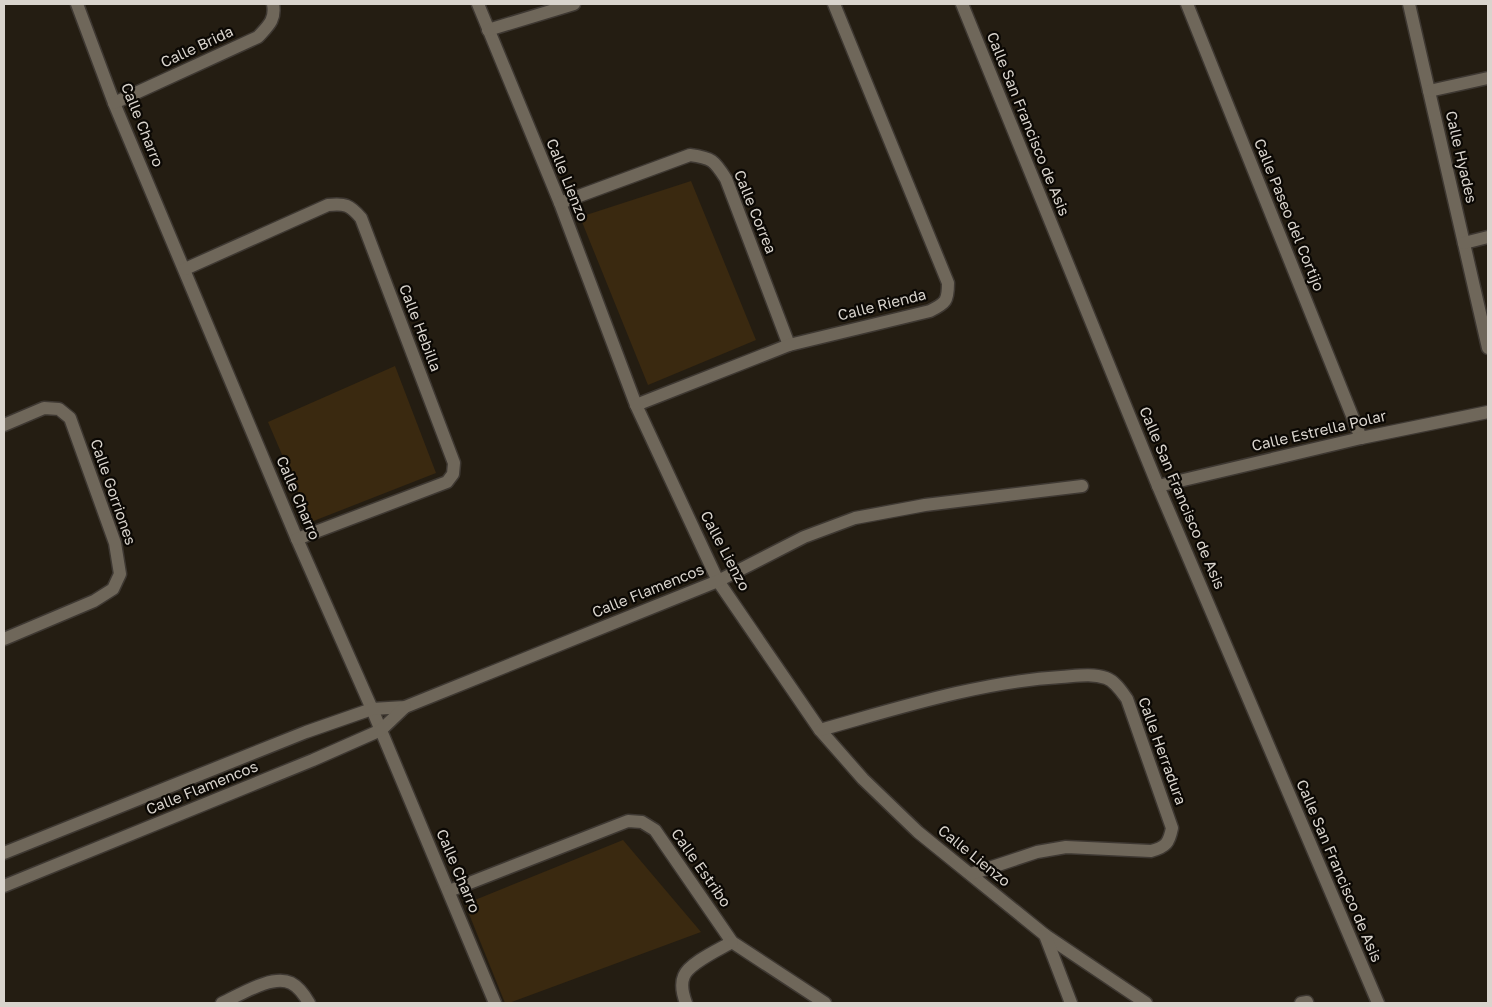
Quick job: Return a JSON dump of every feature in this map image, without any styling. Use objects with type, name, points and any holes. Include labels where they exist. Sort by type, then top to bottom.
[{"type":"street","name":"Calle Charro","points":[[78,4],[114,104],[495,1003]]},
{"type":"street","name":"Calle Brida","points":[[114,104],[258,37],[270,24],[274,12],[273,4]]},
{"type":"street","name":"Calle Lienzo","points":[[478,4],[560,203],[636,405],[718,581],[820,730],[863,779],[911,826],[1045,935],[1146,1003]]},
{"type":"street","points":[[488,30],[574,4]]},
{"type":"street","name":"Calle Rienda","points":[[636,405],[789,345],[930,311],[943,305],[948,294],[948,283],[834,4]]},
{"type":"street","name":"Calle San Francisco de Asis","points":[[962,4],[1158,486],[1378,1003]]},
{"type":"street","name":"Calle Paseo del Cortijo","points":[[1187,4],[1361,438]]},
{"type":"street","name":"Calle Hyades","points":[[1409,4],[1488,348]]},
{"type":"street","points":[[1429,91],[1488,78]]},
{"type":"street","name":"Calle Correa","points":[[560,203],[690,155],[704,157],[717,164],[726,178],[789,345]]},
{"type":"street","name":"Calle Hebilla","points":[[184,269],[328,205],[341,203],[352,207],[361,218],[454,463],[453,474],[447,482],[297,539]]},
{"type":"street","points":[[1464,243],[1488,237]]},
{"type":"street","name":"Calle Gorriones","points":[[4,425],[44,408],[59,409],[70,418],[115,543],[120,574],[113,589],[94,601],[4,639]]},
{"type":"street","name":"Calle Estrella Polar","points":[[1158,486],[1361,438],[1488,412]]},
{"type":"street","name":"Calle Flamencos","points":[[4,853],[306,732],[372,709],[405,707],[718,581],[804,536],[855,518],[925,505],[1082,486]]},
{"type":"street","name":"Calle Herradura","points":[[820,730],[987,686],[1030,679],[1095,675],[1109,678],[1119,687],[1127,699],[1172,828],[1170,840],[1162,848],[1151,850],[1066,847],[1037,852],[971,874]]},
{"type":"street","name":"Calle Flamencos","points":[[4,886],[313,760],[380,730],[405,707]]},
{"type":"street","name":"Calle Estribo","points":[[449,891],[628,821],[642,822],[655,830],[732,942],[824,1003]]},
{"type":"street","points":[[1045,935],[1071,1003]]},
{"type":"street","points":[[686,1003],[682,994],[684,976],[690,967],[732,942]]},
{"type":"street","points":[[222,1003],[268,982],[279,980],[292,984],[304,994],[309,1003]]},
{"type":"shaded area","points":[[691,181],[756,340],[648,385],[580,217]]},
{"type":"shaded area","points":[[395,366],[436,473],[311,522],[268,422]]},
{"type":"shaded area","points":[[623,840],[701,932],[505,1003],[465,904]]}]
